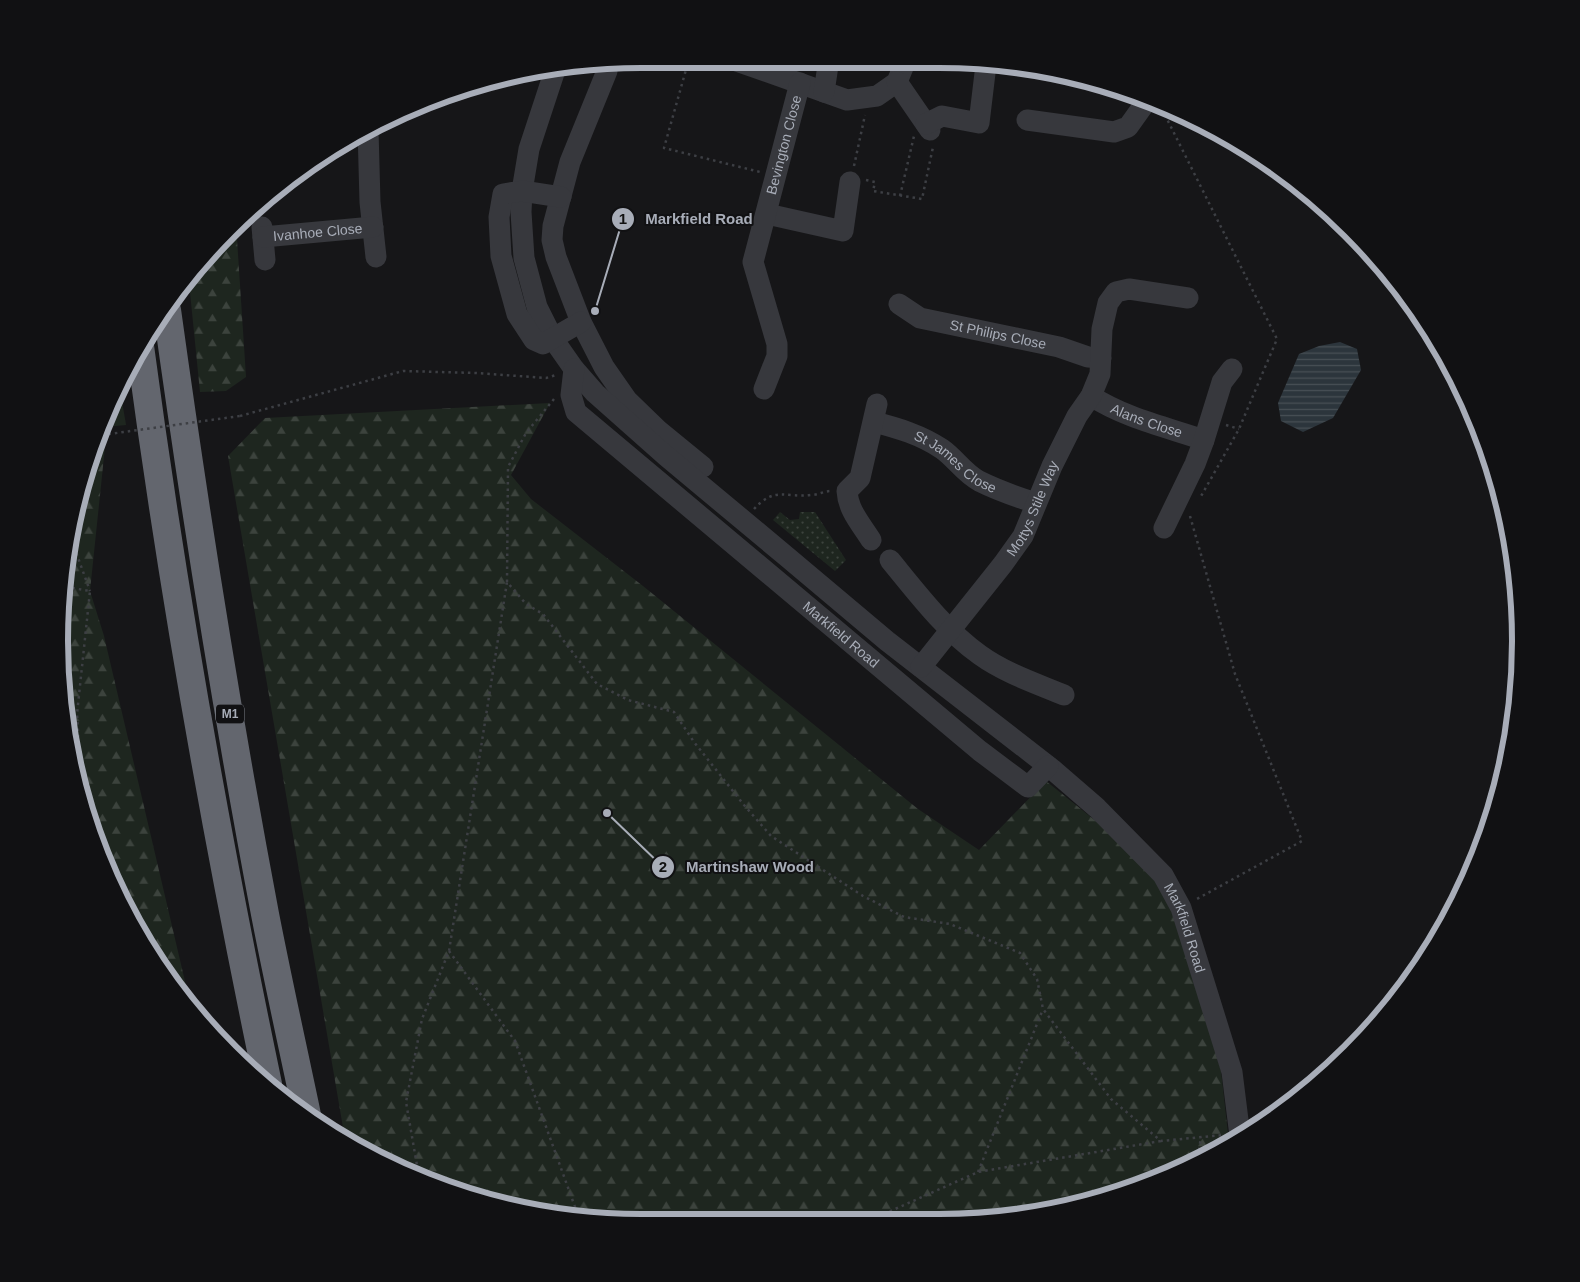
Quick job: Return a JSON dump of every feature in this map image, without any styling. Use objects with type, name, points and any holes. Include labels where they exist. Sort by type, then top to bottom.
[{"type":"highway","name":"M1","points":[[168,317],[217,645],[265,915],[305,1105]]},
{"type":"highway","name":"M1","points":[[142,359],[184,650],[233,920],[266,1074]]},
{"type":"street","points":[[757,68],[847,100],[877,96],[897,82],[903,68]]},
{"type":"street","points":[[824,92],[828,68]]},
{"type":"street","points":[[607,69],[570,162],[553,226],[552,240],[556,257],[581,322],[604,367],[627,400],[659,431],[707,471],[710,480],[705,488]]},
{"type":"street","points":[[897,82],[927,127],[942,116],[979,123],[985,73]]},
{"type":"street","points":[[522,191],[530,148],[554,74]]},
{"type":"street","name":"Bevington Close","points":[[764,389],[777,356],[777,344],[772,330],[769,284],[754,262],[800,83]]},
{"type":"street","points":[[1027,120],[1114,132],[1128,127],[1144,106]]},
{"type":"street","points":[[368,137],[370,202],[376,257]]},
{"type":"street","points":[[766,214],[843,231],[851,179]]},
{"type":"street","points":[[561,198],[522,191],[503,194],[499,217],[501,256],[517,314],[534,340],[543,344],[581,322]]},
{"type":"street","name":"Ivanhoe Close","points":[[265,260],[263,232],[373,227]]},
{"type":"street","name":"Mottys Stile Way","points":[[921,667],[1023,536],[1052,466],[1077,416],[1091,396],[1100,374],[1102,329],[1108,303],[1116,292],[1129,289],[1188,298]]},
{"type":"street","name":"St Philips Close","points":[[899,304],[920,318],[1059,347],[1088,357],[1100,358]]},
{"type":"street","name":"Markfield Road","points":[[554,339],[574,369],[608,405],[886,641],[1048,766],[1097,808],[1163,875],[1181,908],[1232,1072],[1239,1130]]},
{"type":"street","name":"Markfield Road","points":[[574,369],[571,394],[576,412],[965,738],[1028,788],[1048,766]]},
{"type":"street","points":[[1164,528],[1195,464],[1222,382],[1232,369]]},
{"type":"street","name":"Alans Close","points":[[1091,396],[1103,404],[1135,417],[1204,440]]},
{"type":"street","name":"St James Close","points":[[847,491],[860,478],[876,413],[900,428],[925,439],[943,450],[961,468],[978,480],[1036,503]]},
{"type":"street","points":[[847,491],[847,500],[851,510],[871,540]]},
{"type":"street","points":[[890,560],[927,607],[980,655],[1011,674],[1064,695]]},
{"type":"path","points":[[686,68],[664,148],[776,176]]},
{"type":"path","points":[[868,97],[851,179],[875,182],[873,191],[922,199],[927,127]]},
{"type":"path","points":[[1163,113],[1277,339],[1239,429],[1199,499]]},
{"type":"path","points":[[900,196],[927,127]]},
{"type":"path","points":[[107,433],[240,416],[403,371],[476,373],[546,378],[574,369]]},
{"type":"path","points":[[418,1169],[406,1102],[422,1019],[449,951],[507,582],[508,467],[526,434],[555,398]]},
{"type":"path","points":[[745,521],[765,498],[778,494],[812,495],[827,491],[847,491]]},
{"type":"path","points":[[1181,908],[1302,841],[1235,674],[1190,516]]},
{"type":"path","points":[[74,728],[90,591],[75,549]]},
{"type":"path","points":[[507,582],[526,604],[543,614],[597,684],[628,700],[674,712],[700,749],[771,836],[863,896],[904,917],[950,924],[1020,953],[1037,979],[1043,1009],[1111,1099],[1161,1141]]},
{"type":"path","points":[[70,587],[90,591]]},
{"type":"path","points":[[77,714],[79,755]]},
{"type":"path","points":[[449,951],[515,1041],[575,1211]]},
{"type":"path","points":[[978,1172],[1043,1009]]},
{"type":"path","points":[[884,1214],[978,1172],[1161,1141],[1229,1136]]},
{"type":"path","points":[[1199,1152],[1202,1138]]},
{"type":"green space","points":[[237,234],[246,377],[226,391],[200,392],[190,288]]},
{"type":"green space","points":[[122,399],[126,425],[109,427]]},
{"type":"green space","points":[[550,403],[511,475],[531,499],[643,586],[918,809],[979,850],[1046,781],[1163,875],[1221,1071],[1228,1137],[1158,1171],[1123,1184],[1087,1195],[1014,1210],[939,1214],[641,1214],[566,1210],[493,1195],[422,1171],[344,1132],[228,456],[265,418]]},
{"type":"green space","points":[[102,447],[105,447],[90,591],[104,636],[187,992],[144,928],[111,860],[87,789],[72,716],[68,641],[72,566],[87,493]]},
{"type":"green space","points":[[780,512],[790,520],[799,519],[800,512],[815,512],[846,560],[835,571],[773,520]]},
{"type":"shaded area","points":[[1340,342],[1357,349],[1361,370],[1333,418],[1303,432],[1281,421],[1278,403],[1299,354],[1319,346]]},
{"type":"place","name":"Markfield Road","points":[[595,311]]},
{"type":"place","name":"Martinshaw Wood","points":[[607,813]]}]
